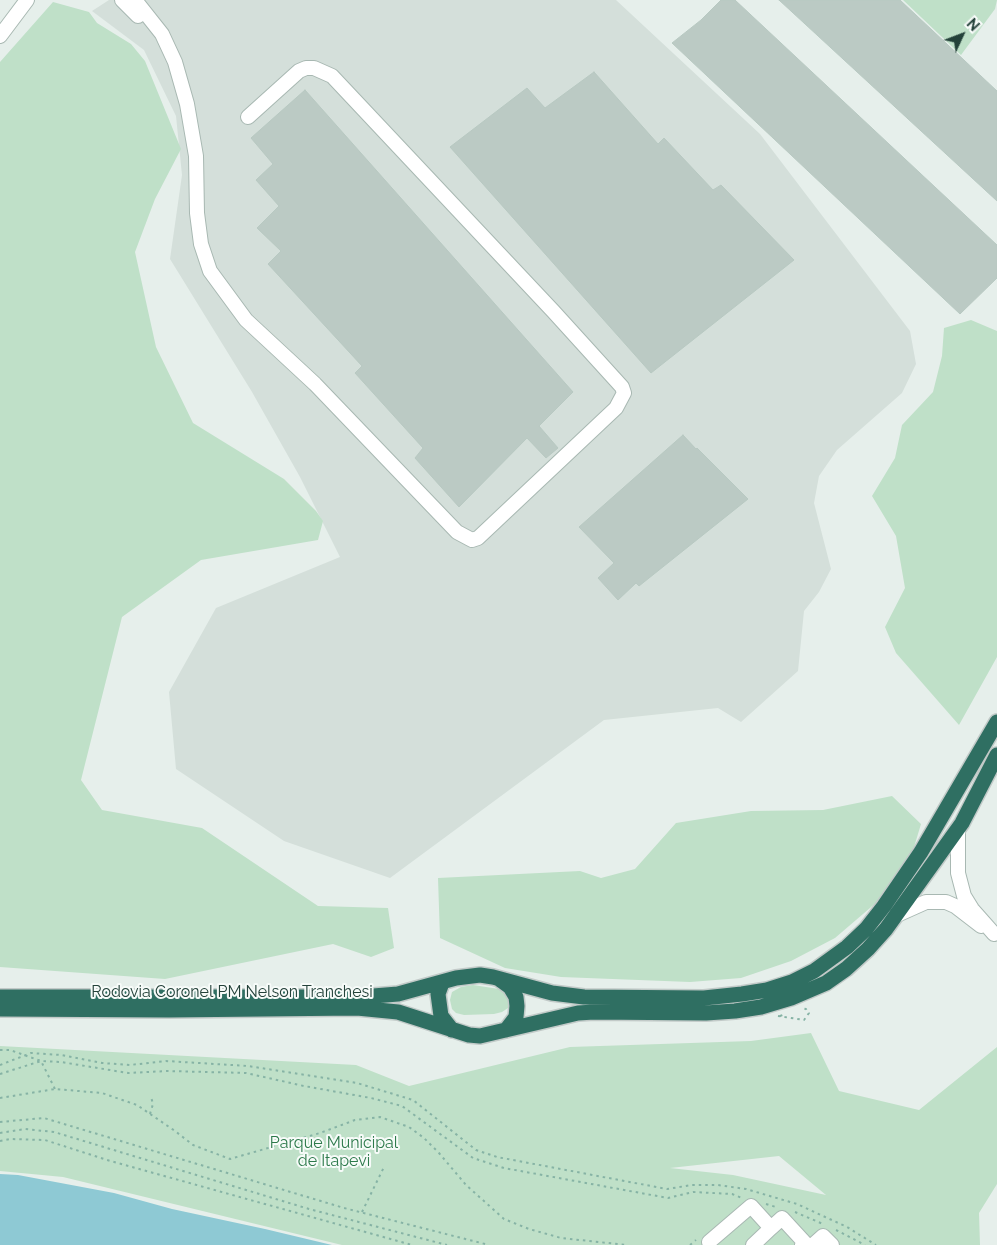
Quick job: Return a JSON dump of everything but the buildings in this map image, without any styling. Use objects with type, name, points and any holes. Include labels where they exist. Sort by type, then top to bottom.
[{"type":"highway","name":"Rodovia Coronel PM Nelson Tranchesi","points":[[957,791],[964,764],[989,718],[997,710]]},
{"type":"highway","name":"Rodovia Coronel PM Nelson Tranchesi","points":[[0,996],[361,997],[398,994],[469,976],[497,978],[552,993],[584,997],[704,998],[767,990],[814,972],[831,960],[866,929],[884,906],[920,852],[997,722]]},
{"type":"highway","name":"Rodovia Coronel PM Nelson Tranchesi","points":[[0,1008],[169,1010],[357,1008],[398,1012],[469,1035],[480,1036],[559,1016],[594,1012],[706,1013],[761,1007],[826,983],[846,969],[868,949],[897,914],[958,828],[997,755]]},
{"type":"highway","points":[[497,978],[510,987],[516,997],[518,1006],[516,1016],[506,1030]]},
{"type":"highway","points":[[442,983],[438,994],[441,1016],[452,1030]]},
{"type":"street","points":[[0,36],[27,0]]},
{"type":"street","points":[[122,0],[136,13],[175,62]]},
{"type":"street","points":[[135,0],[162,34],[175,62],[187,104],[196,156],[200,244],[210,271],[246,320],[315,384],[456,532],[472,540],[478,538],[616,408],[624,393],[622,387],[332,76],[314,68],[306,68],[299,71],[248,118]]},
{"type":"street","points":[[897,914],[926,902],[946,902],[994,934],[972,909],[964,896],[958,874],[958,828]]},
{"type":"street","points":[[708,1241],[740,1207],[751,1206],[771,1228]]},
{"type":"street","points":[[753,1245],[782,1218],[807,1244],[823,1236],[832,1245]]},
{"type":"path","points":[[787,1014],[780,1016],[804,1020],[809,1013],[802,1008],[795,1011]]},
{"type":"path","points":[[0,1050],[10,1050],[41,1061],[61,1062],[128,1073],[221,1072],[254,1075],[371,1098],[402,1106],[473,1158],[504,1168],[668,1198],[693,1192],[732,1194],[737,1197],[740,1207]]},
{"type":"path","points":[[0,1065],[31,1053],[61,1055],[111,1064],[130,1065],[166,1061],[240,1065],[357,1083],[413,1100],[476,1150],[496,1157],[667,1189],[692,1185],[718,1185],[746,1189],[797,1204],[847,1227],[876,1245]]},
{"type":"path","points":[[0,1074],[41,1061]]},
{"type":"path","points":[[41,1061],[55,1089]]},
{"type":"path","points":[[0,1098],[55,1089],[102,1094],[137,1105],[193,1145],[230,1158],[320,1133],[354,1120],[380,1118],[409,1127],[424,1138],[466,1185],[504,1219],[560,1238],[627,1245]]},
{"type":"path","points":[[150,1114],[153,1104],[151,1098]]},
{"type":"path","points":[[0,1122],[44,1118],[362,1212],[489,1245]]},
{"type":"path","points":[[0,1133],[25,1129],[54,1132],[309,1209],[447,1245]]},
{"type":"path","points":[[0,1141],[18,1139],[45,1140],[106,1160],[412,1245]]},
{"type":"path","points":[[362,1212],[384,1167]]},
{"type":"path","points":[[763,1203],[780,1208]]},
{"type":"path","points":[[788,1210],[804,1215],[865,1245]]},
{"type":"shaded area","points":[[109,0],[616,0],[760,134],[910,331],[916,364],[902,393],[837,450],[819,476],[814,503],[831,569],[819,592],[804,611],[798,671],[741,722],[718,708],[604,720],[390,878],[284,841],[176,769],[169,692],[216,608],[340,557],[300,477],[252,392],[170,259],[182,175],[176,116],[144,50],[92,11]]},
{"type":"green space","points":[[903,0],[997,0],[995,9],[961,55]]},
{"type":"green space","points":[[53,2],[89,12],[97,23],[131,44],[145,61],[181,149],[155,199],[135,252],[156,347],[193,423],[284,479],[316,511],[323,521],[318,540],[201,560],[122,617],[81,780],[102,810],[202,828],[318,906],[388,908],[394,948],[371,957],[333,944],[165,979],[0,967],[0,62]]},
{"type":"green space","points":[[971,320],[997,331],[997,657],[959,725],[896,653],[885,627],[905,588],[896,536],[872,496],[895,458],[902,425],[933,392],[942,356],[944,328]]},
{"type":"green space","points":[[892,796],[921,824],[908,867],[877,902],[835,938],[791,961],[741,978],[690,982],[561,977],[505,968],[440,938],[438,878],[580,871],[601,878],[635,869],[676,823],[751,811],[823,810]]},
{"type":"green space","points":[[473,985],[499,989],[507,994],[508,1008],[494,1014],[464,1015],[456,1013],[452,1009],[450,1000],[452,992],[461,987]]},
{"type":"green space","name":"Parque Municipal de Itapevi","points":[[811,1033],[839,1091],[919,1110],[997,1047],[997,1184],[979,1213],[980,1245],[342,1245],[63,1177],[0,1171],[0,1046],[356,1065],[409,1086],[570,1047],[751,1041]],"holes":[[[779,1156],[826,1195],[733,1175],[670,1168]]]},
{"type":"water","points":[[0,1174],[18,1175],[114,1193],[172,1209],[332,1245],[0,1245]]}]
